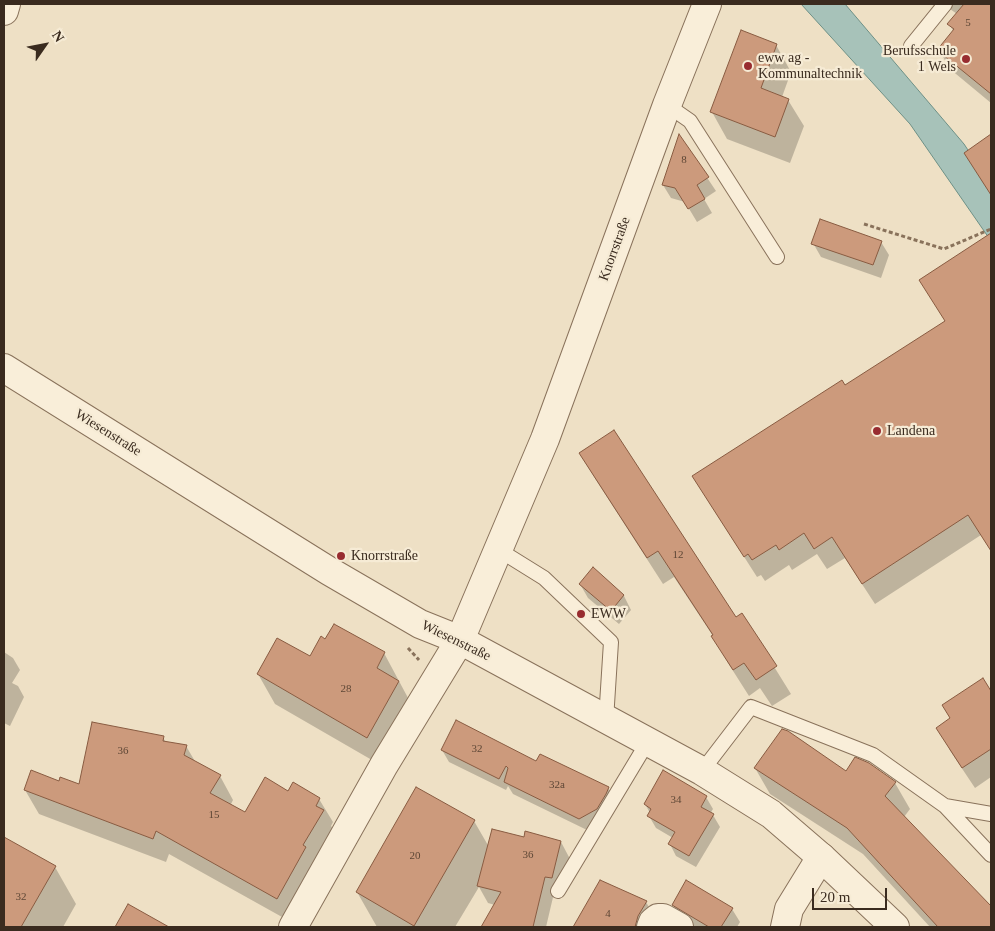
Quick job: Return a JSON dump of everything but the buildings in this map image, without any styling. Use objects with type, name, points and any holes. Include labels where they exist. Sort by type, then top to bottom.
[{"type":"street","points":[[4,11],[6,4]]},
{"type":"street","name":"Knorrstraße","points":[[292,927],[384,765],[460,640],[546,439],[667,105],[707,4]]},
{"type":"street","name":"Wiesenstraße","points":[[4,368],[329,571],[420,624],[460,640],[702,772],[771,814],[822,857],[895,927]]},
{"type":"street","points":[[785,927],[789,909],[822,857]]},
{"type":"street","points":[[651,927],[658,918],[664,918],[679,927]]},
{"type":"lane","points":[[911,46],[945,4]]},
{"type":"lane","points":[[667,105],[690,121],[777,257]]},
{"type":"lane","points":[[499,550],[544,578],[611,642],[606,720]]},
{"type":"lane","points":[[702,772],[752,707],[872,755],[944,806],[991,855]]},
{"type":"lane","points":[[558,891],[648,743]]},
{"type":"lane","points":[[944,806],[991,814]]},
{"type":"path","points":[[864,224],[944,249],[991,229]]},
{"type":"water","points":[[801,4],[845,4],[964,144],[991,185],[991,241],[910,124]]},
{"type":"place","name":"Berufsschule 1 Wels","points":[[966,59]]},
{"type":"place","name":"eww ag - Kommunaltechnik","points":[[748,66]]},
{"type":"place","name":"Landena","points":[[877,431]]},
{"type":"place","name":"Knorrstraße","points":[[341,556]]},
{"type":"place","name":"EWW","points":[[581,614]]}]
